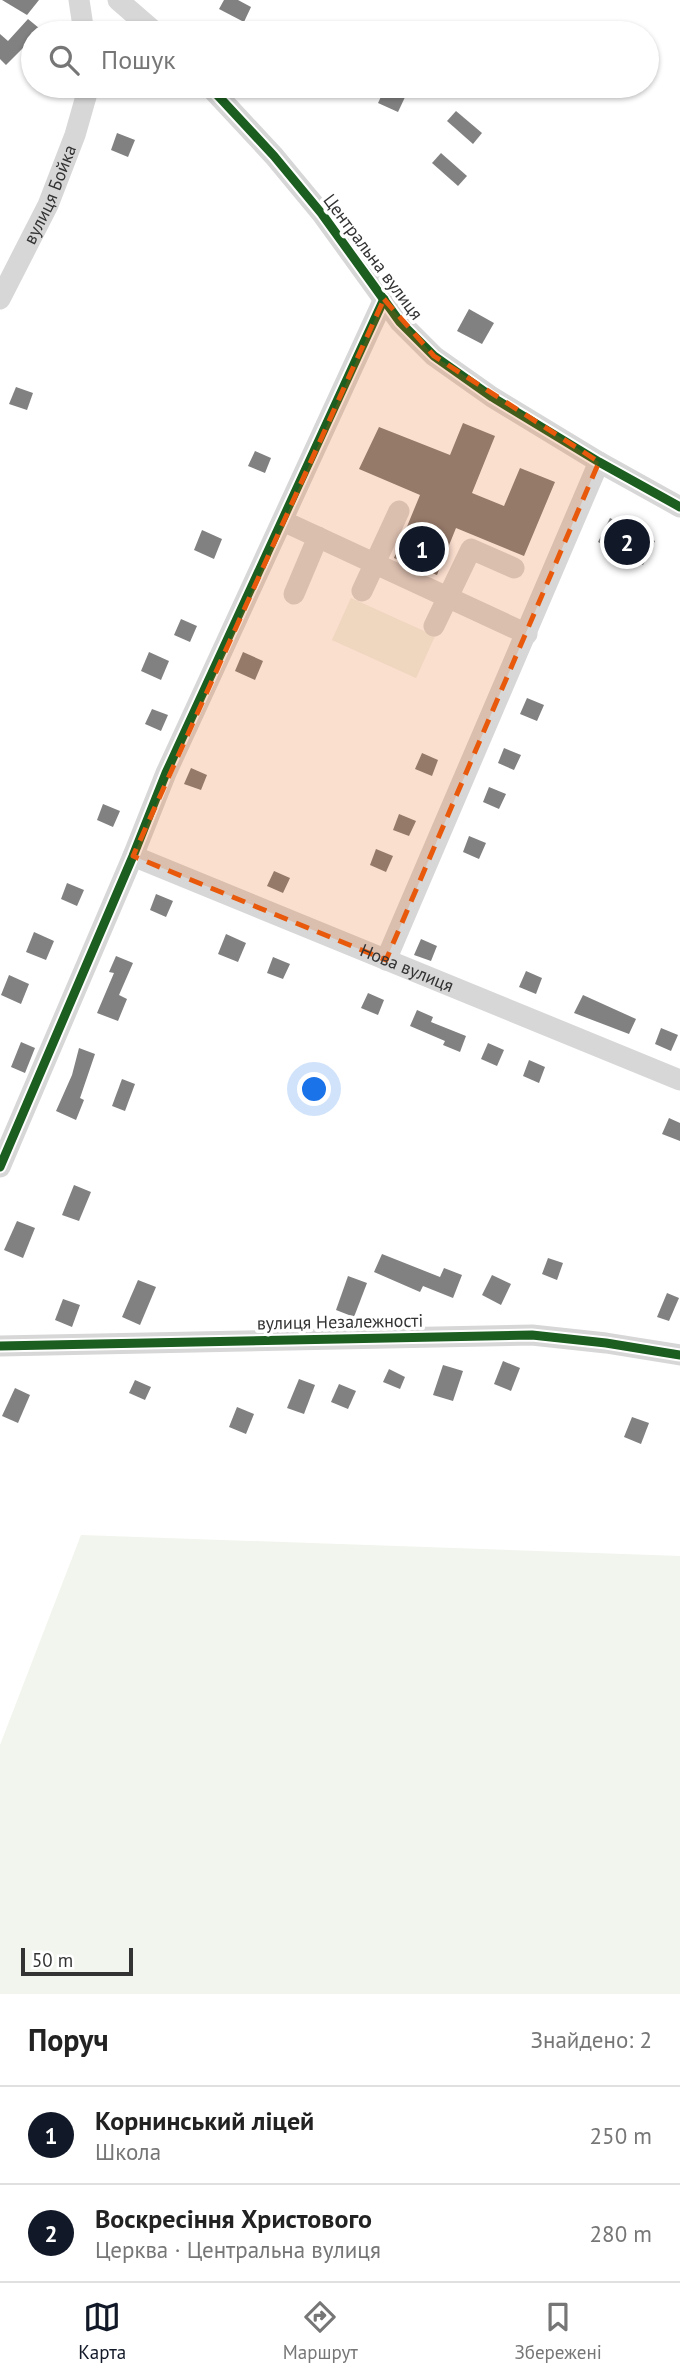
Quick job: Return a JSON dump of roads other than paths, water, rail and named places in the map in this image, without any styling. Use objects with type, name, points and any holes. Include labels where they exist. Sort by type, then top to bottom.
[{"type":"street","points":[[79,0],[82,21]]},
{"type":"street","points":[[118,0],[142,21]]},
{"type":"street","name":"вулиця Бойка","points":[[0,299],[48,205],[75,135],[86,98]]},
{"type":"street","name":"Центральна вулиця","points":[[220,98],[274,156],[322,214],[400,322],[433,356],[492,397],[598,462],[680,507]]},
{"type":"street","points":[[0,1167],[166,773],[384,299]]},
{"type":"street","points":[[386,960],[598,462]]},
{"type":"street","points":[[362,591],[399,511]]},
{"type":"street","points":[[283,521],[527,634]]},
{"type":"street","points":[[294,594],[318,537]]},
{"type":"street","points":[[435,626],[471,549],[514,568]]},
{"type":"street","name":"Нова вулиця","points":[[133,856],[680,1080]]},
{"type":"street","name":"вулиця Незалежності","points":[[0,1346],[532,1335],[680,1355]]},
{"type":"place","name":"Воскресіння Христового","points":[[627,542]]},
{"type":"place","name":"Корнинський ліцей","points":[[422,549]]}]
